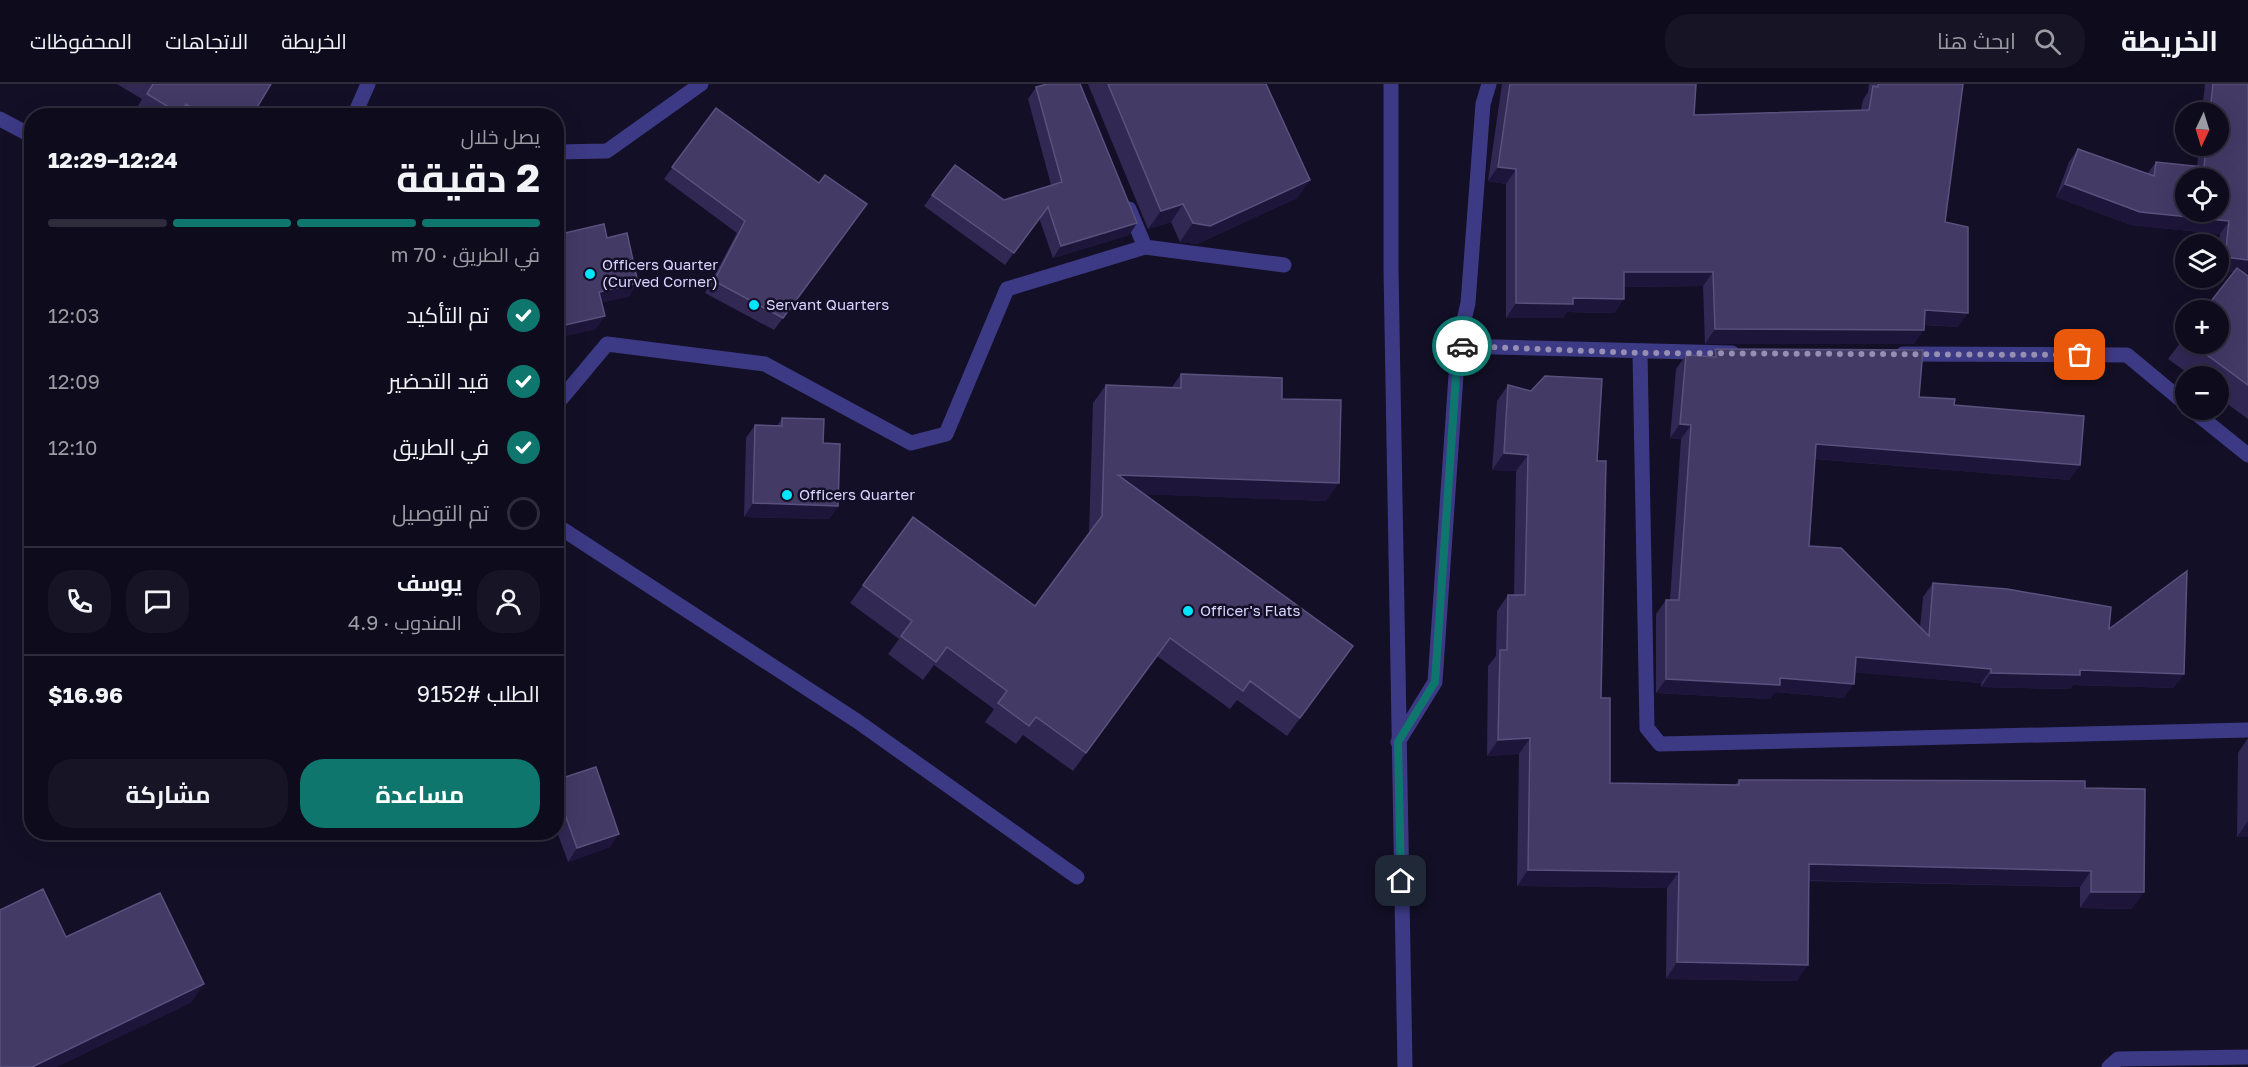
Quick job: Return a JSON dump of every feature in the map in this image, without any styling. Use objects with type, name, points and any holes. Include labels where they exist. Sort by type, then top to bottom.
[{"type":"street","points":[[358,108],[368,84]]},
{"type":"street","points":[[564,152],[607,151],[701,84]]},
{"type":"street","points":[[1391,84],[1398,742],[1405,1067]]},
{"type":"street","points":[[1398,742],[1435,682],[1458,346],[1468,303],[1483,104],[1489,84]]},
{"type":"street","points":[[0,119],[24,132]]},
{"type":"street","points":[[1122,193],[1144,247]]},
{"type":"street","points":[[564,395],[607,344],[765,364],[911,443],[946,434],[1007,289],[1144,247],[1284,265]]},
{"type":"street","points":[[1458,346],[1640,353],[1747,353]]},
{"type":"street","points":[[1640,353],[1647,728],[1660,744],[2248,730]]},
{"type":"street","points":[[1889,354],[2127,355],[2175,395]]},
{"type":"street","points":[[2204,420],[2248,455]]},
{"type":"street","points":[[564,530],[857,721],[1077,877]]},
{"type":"street","points":[[2109,1067],[2118,1059],[2248,1057]]},
{"type":"building","points":[[153,84],[271,84],[257,108],[192,108],[186,104],[184,108],[170,108],[147,94]]},
{"type":"building","points":[[1047,84],[1080,84],[1137,223],[1061,246],[1048,207],[1014,253],[932,195],[955,165],[1004,200],[1062,182],[1036,87]]},
{"type":"building","points":[[1108,84],[1266,84],[1310,180],[1210,226],[1193,223],[1183,204],[1161,211]]},
{"type":"building","points":[[1510,84],[1696,84],[1694,115],[1869,110],[1873,86],[1878,87],[1878,84],[1963,84],[1945,222],[1968,227],[1968,313],[1925,310],[1924,330],[1715,329],[1713,272],[1624,272],[1624,299],[1573,298],[1573,304],[1516,303],[1516,169],[1498,167]]},
{"type":"building","points":[[2213,84],[2248,84],[2248,260],[2229,258],[2229,168],[2175,168],[2175,216],[2140,212],[2065,184],[2078,149],[2154,176],[2156,162],[2204,167],[2205,156],[2229,156],[2229,102],[2211,102]]},
{"type":"building","points":[[716,108],[819,183],[825,175],[867,204],[783,318],[714,281],[745,221],[672,167]]},
{"type":"building","name":"Officers Quarter (Curved Corner)","points":[[604,224],[607,238],[627,233],[638,283],[599,292],[605,316],[564,325],[564,233]]},
{"type":"building","points":[[2237,268],[2248,276],[2248,385],[2229,371],[2229,366],[2222,366],[2206,354],[2229,354],[2229,300],[2212,300],[2221,288],[2229,288],[2229,278]]},
{"type":"building","points":[[1715,349],[1923,350],[1919,397],[1955,399],[1954,405],[2084,416],[2080,465],[1816,444],[1809,546],[1841,548],[1929,636],[1933,583],[2007,589],[2111,607],[2109,629],[2187,571],[2184,674],[2080,670],[2080,675],[1991,673],[1991,669],[1856,657],[1854,684],[1780,678],[1780,685],[1666,679],[1666,600],[1679,600],[1691,425],[1680,424],[1686,355],[1716,357]]},
{"type":"building","points":[[1181,374],[1282,378],[1282,399],[1341,400],[1339,483],[1118,475],[1353,646],[1300,718],[1250,681],[1243,691],[1170,638],[1086,753],[1036,717],[1029,726],[998,703],[1007,691],[947,647],[936,662],[901,636],[912,621],[863,585],[913,517],[1035,606],[1102,516],[1106,385],[1181,388]]},
{"type":"building","points":[[1545,376],[1602,379],[1597,461],[1606,461],[1601,698],[1610,698],[1610,783],[1739,785],[1739,780],[2085,781],[2085,788],[2145,789],[2144,892],[2091,892],[2091,871],[1809,864],[1808,965],[1677,962],[1679,872],[1528,870],[1530,738],[1498,740],[1500,650],[1507,650],[1508,595],[1525,595],[1528,455],[1504,453],[1508,385],[1531,391]]},
{"type":"building","name":"Officers Quarter","points":[[782,418],[824,419],[823,443],[840,444],[838,506],[753,503],[755,425],[782,426]]},
{"type":"building","points":[[596,767],[619,834],[577,848],[564,811],[564,777]]},
{"type":"building","points":[[43,889],[66,937],[160,893],[204,984],[32,1067],[0,1067],[0,910]]},
{"type":"way so far","points":[[1462,346],[1640,353],[2080,355]]},
{"type":"place","name":"Officers Quarter (Curved Corner)","points":[[590,274]]},
{"type":"place","name":"Servant Quarters","points":[[754,305]]},
{"type":"place","name":"Officers Quarter","points":[[787,495]]},
{"type":"place","name":"Officer's Flats","points":[[1188,611]]},
{"type":"route","points":[[1401,881],[1398,742],[1435,682],[1458,346],[1462,346]]}]
